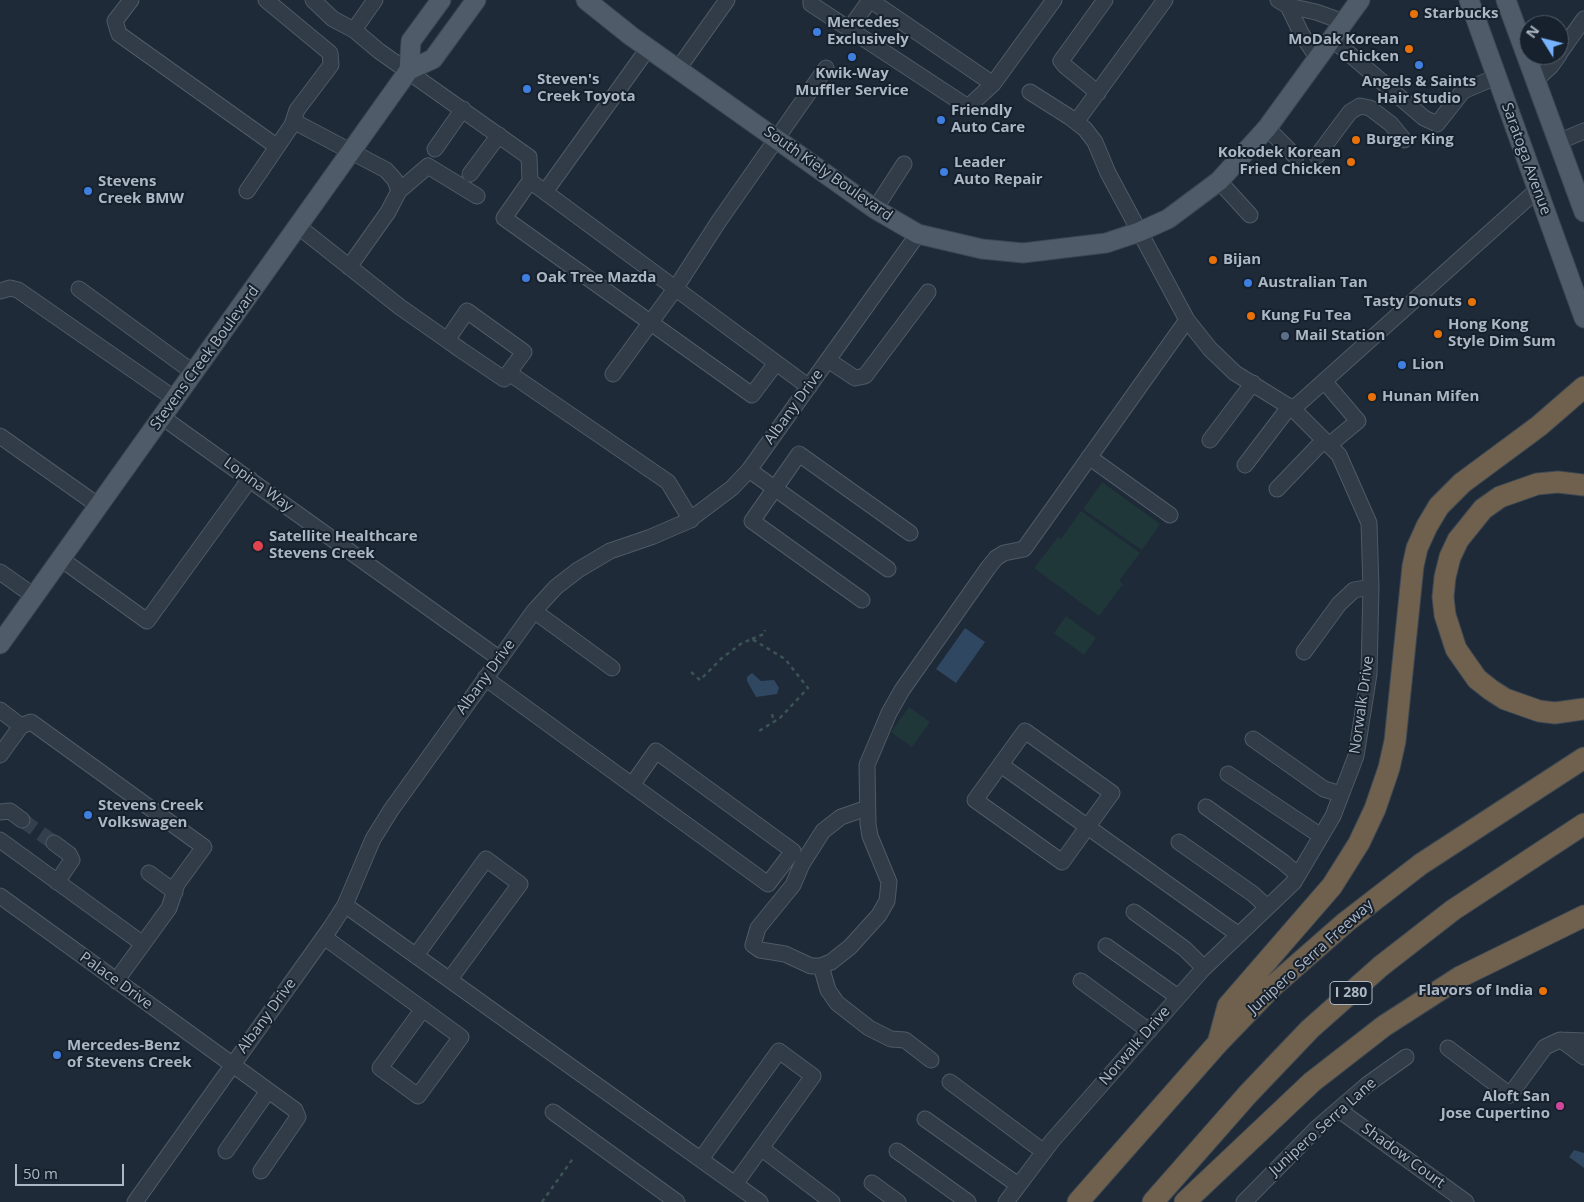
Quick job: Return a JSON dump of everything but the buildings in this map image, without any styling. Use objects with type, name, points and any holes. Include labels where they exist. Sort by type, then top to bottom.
[{"type":"highway","points":[[1218,1043],[1228,1006],[1332,886],[1359,843],[1375,809],[1390,768],[1395,741],[1400,710],[1410,582],[1417,548],[1427,526],[1440,506],[1462,483],[1539,426],[1584,387]]},
{"type":"highway","points":[[1584,486],[1558,482],[1537,484],[1500,497],[1483,509],[1469,523],[1454,548],[1444,577],[1443,597],[1444,615],[1456,650],[1477,679],[1505,699],[1539,711],[1555,713],[1584,709]]},
{"type":"highway","name":"Junipero Serra Freeway","points":[[1078,1202],[1218,1043],[1274,986],[1346,922],[1421,864],[1584,758]]},
{"type":"highway","name":"I 280","points":[[1153,1202],[1248,1094],[1310,1029],[1380,966],[1453,910],[1584,824]]},
{"type":"highway","points":[[1184,1202],[1312,1082],[1384,1026],[1460,977],[1584,916]]},
{"type":"main road","name":"South Kiely Boulevard","points":[[594,3],[678,69],[875,209],[918,234],[982,249],[1023,253],[1106,243],[1139,232],[1168,219],[1219,182],[1267,128],[1360,0]]},
{"type":"main road","name":"Saratoga Avenue","points":[[1469,0],[1584,318]]},
{"type":"main road","points":[[1506,0],[1584,212]]},
{"type":"main road","points":[[408,70],[433,59],[476,1]]},
{"type":"main road","name":"Stevens Creek Boulevard","points":[[0,644],[299,227],[408,70],[411,41],[436,2]]},
{"type":"street","points":[[131,0],[115,22],[119,34],[276,146]]},
{"type":"street","points":[[246,191],[292,125],[297,110],[331,65],[330,53],[266,0]]},
{"type":"street","points":[[313,0],[333,19],[354,30],[379,51],[463,109],[529,158],[530,181],[504,218],[752,395],[776,363]]},
{"type":"street","points":[[354,30],[375,0]]},
{"type":"street","points":[[678,69],[727,0]]},
{"type":"street","points":[[811,0],[811,4],[968,107],[993,84],[1054,0]]},
{"type":"street","points":[[850,28],[870,0],[993,84]]},
{"type":"street","points":[[1098,92],[1061,61],[1105,0]]},
{"type":"street","points":[[1076,122],[1165,0]]},
{"type":"street","points":[[1283,3],[1344,22]]},
{"type":"street","points":[[1283,3],[1318,58]]},
{"type":"street","points":[[1569,41],[1584,19]]},
{"type":"street","points":[[1332,39],[1424,118],[1437,124],[1463,91],[1496,77]]},
{"type":"street","points":[[545,192],[649,47]]},
{"type":"street","points":[[1536,80],[1552,65]]},
{"type":"street","points":[[613,374],[675,289],[719,221],[826,68]]},
{"type":"street","name":"Norwalk Drive","points":[[1006,1202],[1044,1152],[1178,997],[1204,968],[1298,875],[1333,816],[1356,756],[1369,674],[1371,587],[1369,523],[1339,455],[1291,407],[1235,373],[1210,349],[1187,320],[1108,173],[1095,142],[1076,122],[1030,92]]},
{"type":"street","points":[[1317,156],[1350,112],[1360,106],[1370,108],[1391,124],[1404,140]]},
{"type":"street","points":[[435,149],[463,109]]},
{"type":"street","points":[[292,125],[297,123],[311,129],[386,170],[395,180],[399,190]]},
{"type":"street","points":[[1267,128],[1296,157]]},
{"type":"street","points":[[1558,142],[1584,131]]},
{"type":"street","points":[[470,174],[499,135]]},
{"type":"street","points":[[875,209],[904,164]]},
{"type":"street","points":[[349,267],[388,212],[399,190],[428,166],[477,196]]},
{"type":"street","points":[[530,181],[809,387]]},
{"type":"street","points":[[1219,182],[1250,215]]},
{"type":"street","points":[[1245,465],[1291,407],[1324,381],[1537,190]]},
{"type":"street","points":[[299,227],[447,340],[504,379],[522,356],[522,350],[470,312],[466,314],[447,340]]},
{"type":"street","name":"Albany Drive","points":[[134,1202],[324,937],[345,905],[366,853],[391,810],[534,612],[556,587],[578,570],[610,551],[651,537],[691,520],[732,488],[749,470],[918,234]]},
{"type":"street","points":[[0,291],[10,288],[18,290],[175,399]]},
{"type":"street","points":[[79,289],[194,373]]},
{"type":"street","points":[[828,360],[855,378],[865,376],[928,292]]},
{"type":"street","points":[[867,808],[841,817],[823,831],[802,864],[794,885],[758,928],[753,939],[753,945],[760,950],[775,951],[811,966],[821,966],[831,962],[850,947],[879,915],[887,902],[889,882],[870,836],[867,808],[868,765],[888,713],[902,690],[996,558],[1004,553],[1024,549],[1187,320]]},
{"type":"street","points":[[509,373],[668,482],[691,520]]},
{"type":"street","points":[[1277,489],[1326,443],[1358,421],[1324,381]]},
{"type":"street","points":[[1210,440],[1253,383]]},
{"type":"street","name":"Lopina Way","points":[[162,416],[500,658]]},
{"type":"street","points":[[0,436],[99,506]]},
{"type":"street","points":[[862,600],[752,521],[775,488],[800,454],[910,533]]},
{"type":"street","points":[[1089,457],[1170,515]]},
{"type":"street","points":[[749,470],[888,569]]},
{"type":"street","points":[[61,559],[147,621],[250,479]]},
{"type":"street","points":[[0,572],[34,596]]},
{"type":"street","points":[[1304,652],[1338,604],[1354,590],[1371,587]]},
{"type":"street","points":[[534,612],[612,668]]},
{"type":"street","points":[[486,678],[632,785],[768,884],[793,851],[656,751],[632,785]]},
{"type":"street","points":[[0,710],[21,726]]},
{"type":"street","points":[[0,755],[21,726],[31,722],[204,847],[177,884],[169,908],[116,981]]},
{"type":"street","points":[[1025,731],[1112,793],[1088,826],[1062,862],[975,800],[1025,731]]},
{"type":"street","points":[[1253,739],[1324,788],[1342,794]]},
{"type":"street","points":[[1001,765],[1239,935]]},
{"type":"street","points":[[1228,774],[1321,836]]},
{"type":"street","points":[[1206,807],[1283,862],[1298,875]]},
{"type":"street","points":[[0,812],[10,811],[22,820]]},
{"type":"street","points":[[0,840],[142,944]]},
{"type":"street","points":[[1179,842],[1253,894],[1267,907]]},
{"type":"street","points":[[54,843],[69,854],[72,860],[57,882]]},
{"type":"street","points":[[417,954],[486,859],[520,884],[450,979]]},
{"type":"street","points":[[149,873],[175,892]]},
{"type":"street","name":"Palace Drive","points":[[0,896],[296,1110],[298,1117],[260,1171]]},
{"type":"street","points":[[345,905],[417,954],[760,1202]]},
{"type":"street","points":[[1134,912],[1186,949],[1204,968]]},
{"type":"street","points":[[324,937],[423,1009],[461,1037],[418,1096],[380,1068],[423,1009]]},
{"type":"street","points":[[1106,946],[1178,997]]},
{"type":"street","points":[[821,966],[828,990],[837,1003],[869,1028],[891,1039],[905,1040],[932,1060]]},
{"type":"street","points":[[1081,981],[1149,1031]]},
{"type":"street","points":[[1448,1048],[1510,1095],[1546,1046],[1560,1040],[1584,1042]]},
{"type":"street","points":[[1560,1040],[1584,1057]]},
{"type":"street","points":[[701,1159],[779,1051],[813,1076],[735,1184]]},
{"type":"street","name":"Junipero Serra Lane","points":[[1244,1202],[1304,1141],[1368,1084],[1406,1057]]},
{"type":"street","points":[[950,1082],[1044,1152]]},
{"type":"street","points":[[226,1151],[268,1091]]},
{"type":"street","name":"Shadow Court","points":[[1339,1110],[1466,1202]]},
{"type":"street","points":[[553,1112],[677,1202]]},
{"type":"street","points":[[925,1118],[1018,1185]]},
{"type":"street","points":[[760,1148],[832,1202]]},
{"type":"street","points":[[897,1151],[968,1202]]},
{"type":"street","points":[[872,1184],[898,1202]]},
{"type":"path","points":[[691,672],[700,680],[723,657],[742,643],[764,634],[766,630]]},
{"type":"path","points":[[752,639],[785,659],[808,688],[774,722],[760,731]]},
{"type":"path","points":[[723,657],[727,661]]},
{"type":"path","points":[[772,714],[774,722]]},
{"type":"path","points":[[542,1202],[574,1157]]},
{"type":"green space","points":[[1102,482],[1160,524],[1142,550],[1083,509]]},
{"type":"green space","points":[[1081,511],[1140,553],[1119,581],[1123,584],[1099,616],[1034,568],[1058,537],[1061,539]]},
{"type":"green space","points":[[1066,616],[1096,638],[1084,655],[1054,633]]},
{"type":"green space","points":[[909,707],[930,722],[912,747],[891,732]]},
{"type":"water","points":[[965,628],[985,642],[956,683],[936,669]]},
{"type":"water","points":[[752,673],[761,681],[774,680],[779,688],[777,694],[756,697],[747,681],[747,677]]},
{"type":"water","points":[[1574,1150],[1584,1153],[1584,1168],[1569,1157]]},
{"type":"tunnel","points":[[22,820],[54,843]]},
{"type":"place","name":"Starbucks","points":[[1414,14]]},
{"type":"place","name":"Mercedes Exclusively","points":[[817,32]]},
{"type":"place","name":"MoDak Korean Chicken","points":[[1409,49]]},
{"type":"place","name":"Kwik-Way Muffler Service","points":[[852,57]]},
{"type":"place","name":"Angels & Saints Hair Studio","points":[[1419,65]]},
{"type":"place","name":"Steven's Creek Toyota","points":[[527,89]]},
{"type":"place","name":"Friendly Auto Care","points":[[941,120]]},
{"type":"place","name":"Burger King","points":[[1356,140]]},
{"type":"place","name":"Kokodek Korean Fried Chicken","points":[[1351,162]]},
{"type":"place","name":"Leader Auto Repair","points":[[944,172]]},
{"type":"place","name":"Stevens Creek BMW","points":[[88,191]]},
{"type":"place","name":"Bijan","points":[[1213,260]]},
{"type":"place","name":"Oak Tree Mazda","points":[[526,278]]},
{"type":"place","name":"Australian Tan","points":[[1248,283]]},
{"type":"place","name":"Tasty Donuts","points":[[1472,302]]},
{"type":"place","name":"Kung Fu Tea","points":[[1251,316]]},
{"type":"place","name":"Hong Kong Style Dim Sum","points":[[1438,334]]},
{"type":"place","name":"Mail Station","points":[[1285,336]]},
{"type":"place","name":"Lion","points":[[1402,365]]},
{"type":"place","name":"Hunan Mifen","points":[[1372,397]]},
{"type":"place","name":"Satellite Healthcare Stevens Creek","points":[[258,546]]},
{"type":"place","name":"Stevens Creek Volkswagen","points":[[88,815]]},
{"type":"place","name":"Flavors of India","points":[[1543,991]]},
{"type":"place","name":"Mercedes-Benz of Stevens Creek","points":[[57,1055]]},
{"type":"place","name":"Aloft San Jose Cupertino","points":[[1560,1106]]}]
